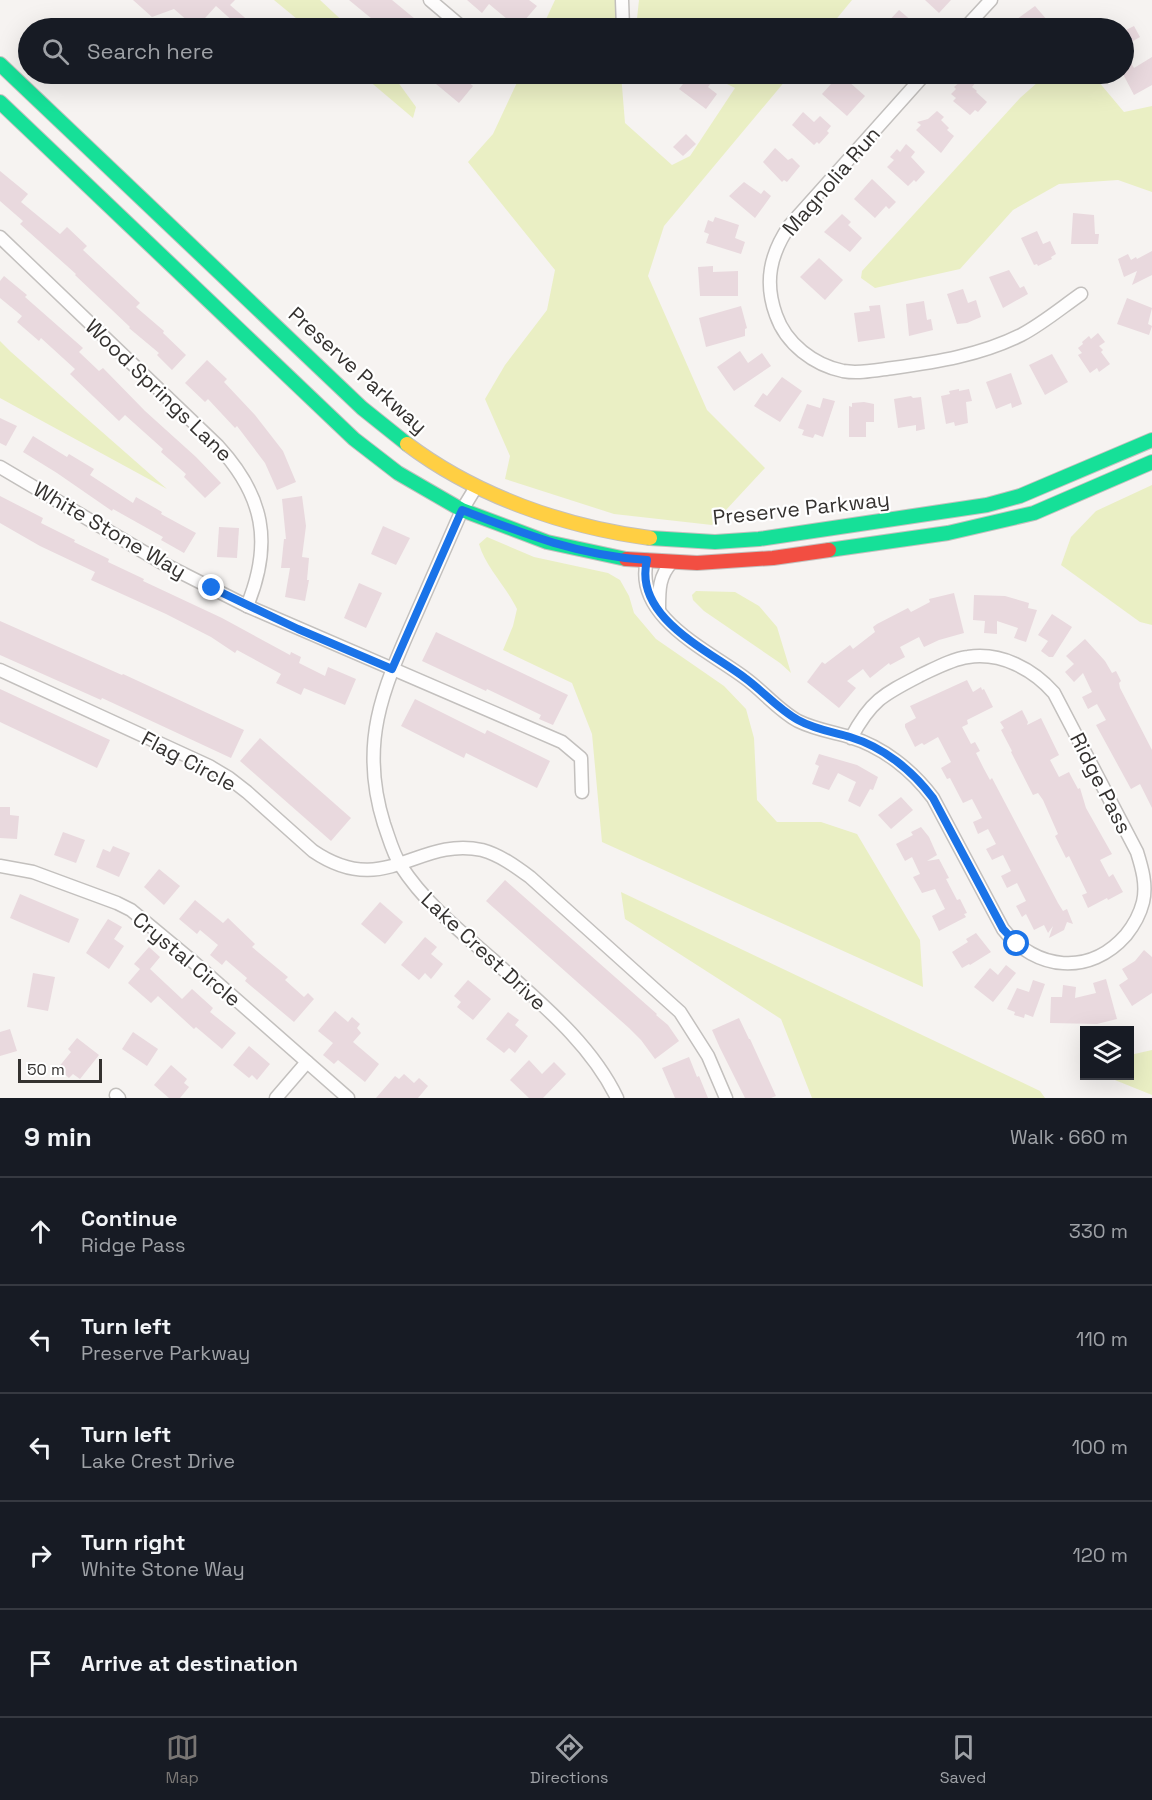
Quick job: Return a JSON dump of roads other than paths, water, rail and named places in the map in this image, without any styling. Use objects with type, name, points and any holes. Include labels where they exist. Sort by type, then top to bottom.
[{"type":"street","points":[[430,0],[451,18]]},
{"type":"street","points":[[622,0],[623,18]]},
{"type":"street","points":[[974,18],[991,0]]},
{"type":"street","name":"Preserve Parkway","points":[[0,64],[18,81]]},
{"type":"street","name":"Preserve Parkway","points":[[21,84],[362,408],[424,457],[476,487],[508,502],[549,516],[592,528],[638,537],[674,540],[758,539],[951,511],[1007,500],[1079,473],[1152,440]]},
{"type":"street","name":"Magnolia Run","points":[[916,84],[780,239],[770,271],[769,292],[777,318],[788,338],[807,355],[842,371],[867,372],[915,365],[951,359],[998,345],[1046,320],[1081,294]]},
{"type":"street","name":"Preserve Parkway","points":[[0,102],[354,439],[398,473],[462,510],[547,542],[615,558],[697,563],[773,558],[948,534],[1035,513],[1152,462]]},
{"type":"street","name":"Wood Springs Lane","points":[[0,237],[218,446],[244,477],[258,511],[261,529],[259,569],[247,606]]},
{"type":"street","name":"White Stone Way","points":[[0,467],[164,564],[247,606],[562,742],[581,758],[582,792]]},
{"type":"street","name":"Lake Crest Drive","points":[[476,487],[462,510],[380,701],[373,751],[374,784],[380,810],[399,864],[418,890],[441,914],[566,1028],[597,1065],[617,1098]]},
{"type":"street","name":"Ridge Pass","points":[[647,560],[646,582],[660,613],[679,632],[732,668],[796,719],[874,747],[894,759],[928,791],[1003,929],[1024,949],[1036,957],[1054,962],[1087,961],[1100,957],[1131,928],[1143,902],[1143,870],[1137,852],[1054,693],[1035,675],[1007,660],[992,658],[969,657],[943,664],[876,701],[863,716],[851,738]]},
{"type":"street","points":[[660,613],[658,586],[663,571],[672,561]]},
{"type":"street","name":"Flag Circle","points":[[0,670],[209,766],[229,778],[313,851],[328,861],[346,868],[368,871],[442,851],[463,849],[485,851],[510,862],[547,892],[680,1012],[708,1056],[726,1098]]},
{"type":"street","name":"Crystal Circle","points":[[0,866],[33,873],[131,910],[348,1098]]},
{"type":"street","points":[[276,1098],[306,1062]]}]
